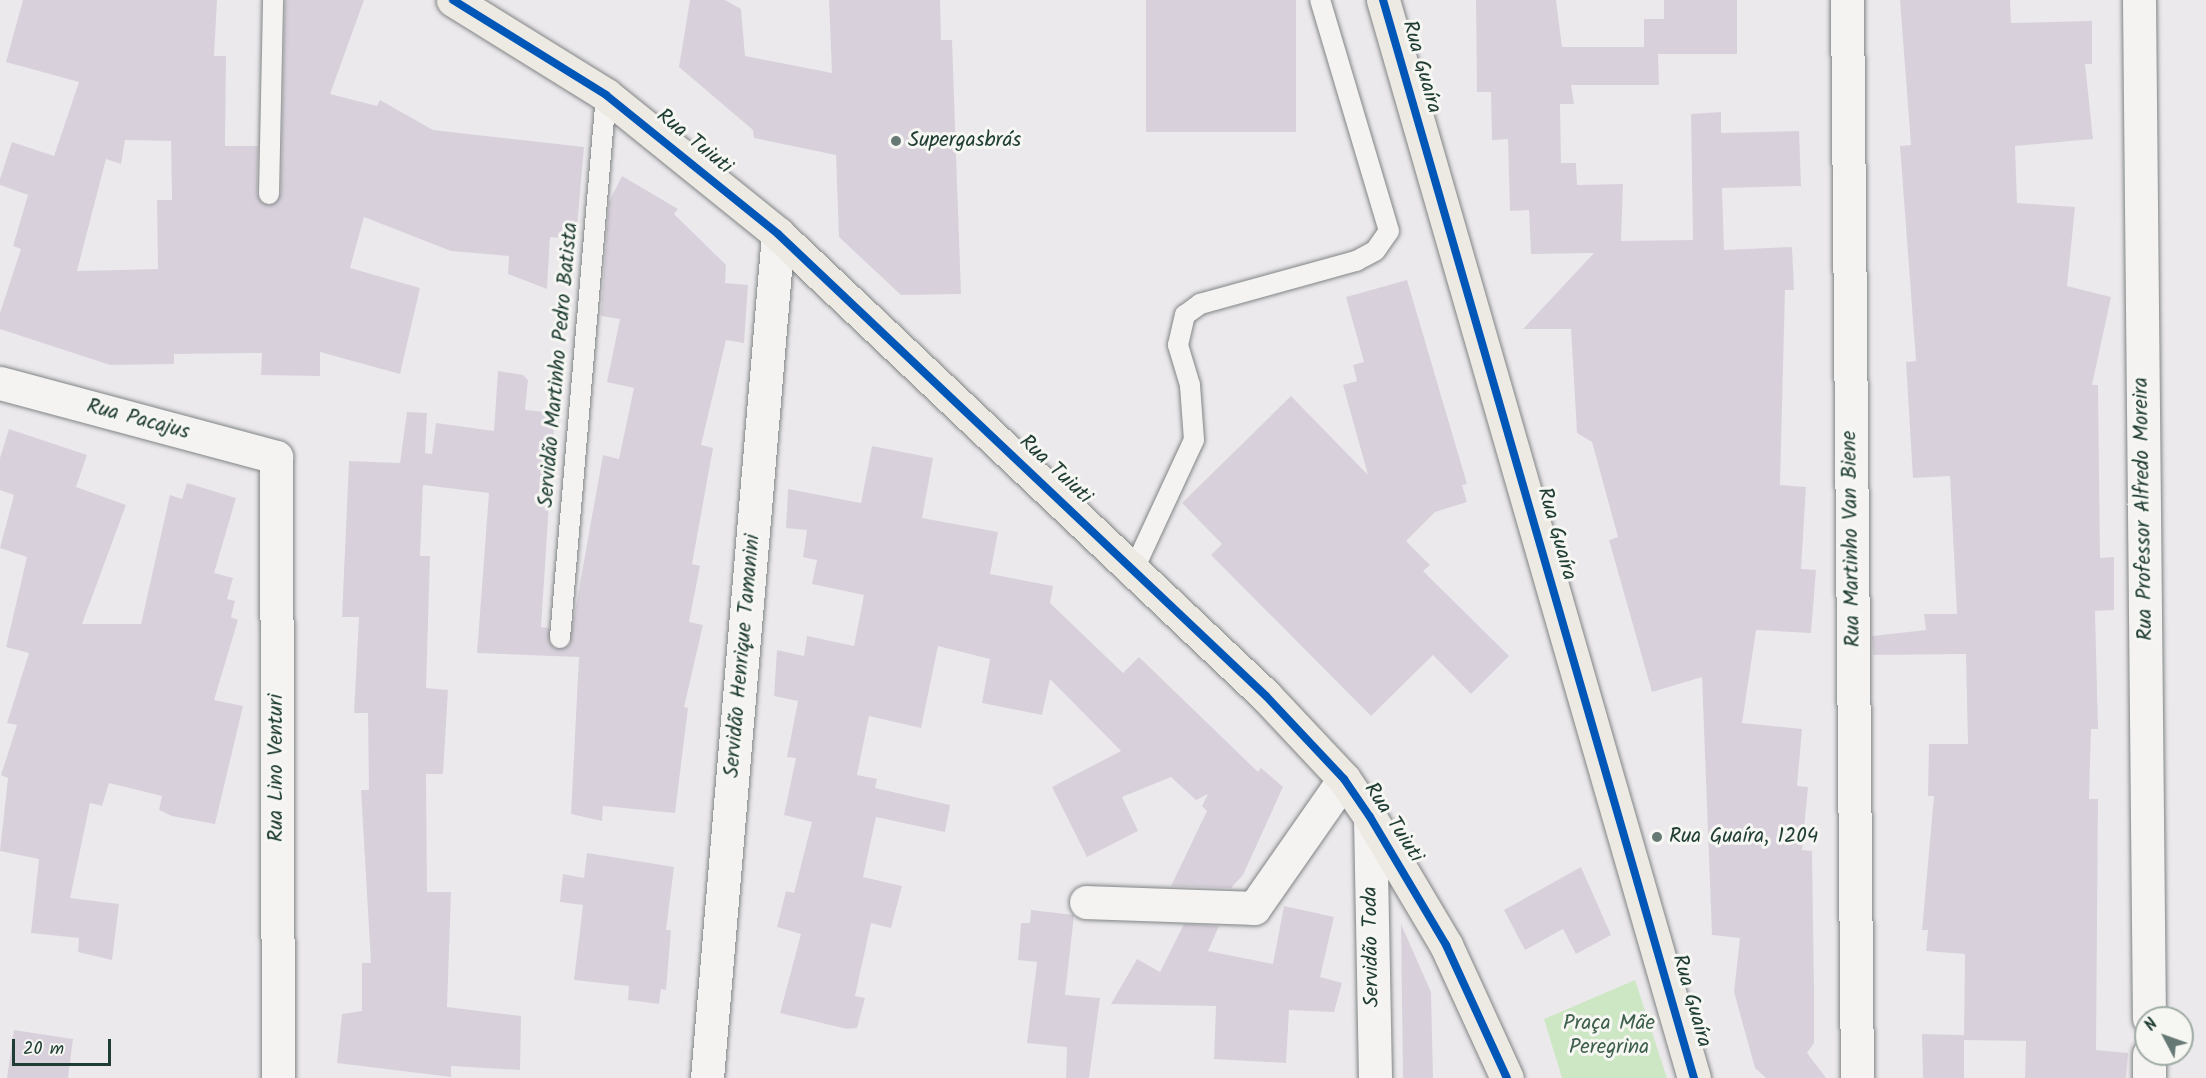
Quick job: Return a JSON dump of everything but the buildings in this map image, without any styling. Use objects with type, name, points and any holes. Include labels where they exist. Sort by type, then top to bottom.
[{"type":"main road","name":"Rua Tuiuti","points":[[453,0],[606,95],[778,234],[1134,568],[1344,779],[1370,817],[1468,987],[1507,1078]]},
{"type":"main road","name":"Rua Guaíra","points":[[1383,0],[1694,1078]]},
{"type":"street","name":"Rua Martinho Van Biene","points":[[1847,0],[1857,1078]]},
{"type":"street","name":"Rua Professor Alfredo Moreira","points":[[2139,0],[2149,1006]]},
{"type":"street","name":"Servidão Henrique Tamanini","points":[[707,1078],[778,234]]},
{"type":"street","name":"Rua Pacajus","points":[[0,383],[276,457]]},
{"type":"street","name":"Rua Lino Venturi","points":[[276,457],[278,1078]]},
{"type":"street","points":[[1086,902],[1254,908],[1344,779]]},
{"type":"street","name":"Servidão Toda","points":[[1370,817],[1375,1078]]},
{"type":"lane","points":[[268,194],[273,0]]},
{"type":"lane","points":[[1134,568],[1194,440],[1190,385],[1178,345],[1185,315],[1200,304],[1356,261],[1375,250],[1389,231],[1320,0]]},
{"type":"lane","name":"Servidão Martinho Pedro Batista","points":[[560,638],[606,95]]},
{"type":"green space","name":"Praça Mãe Peregrina","points":[[1635,980],[1667,1078],[1562,1078],[1544,1019]]},
{"type":"cycle path","points":[[453,0],[606,95],[778,234],[1266,696],[1344,779],[1370,817],[1446,945],[1507,1078]]},
{"type":"cycle path","points":[[1383,0],[1694,1078]]},
{"type":"place","name":"Supergasbrás","points":[[896,141]]},
{"type":"place","name":"Rua Guaíra, 1204","points":[[1657,837]]}]
